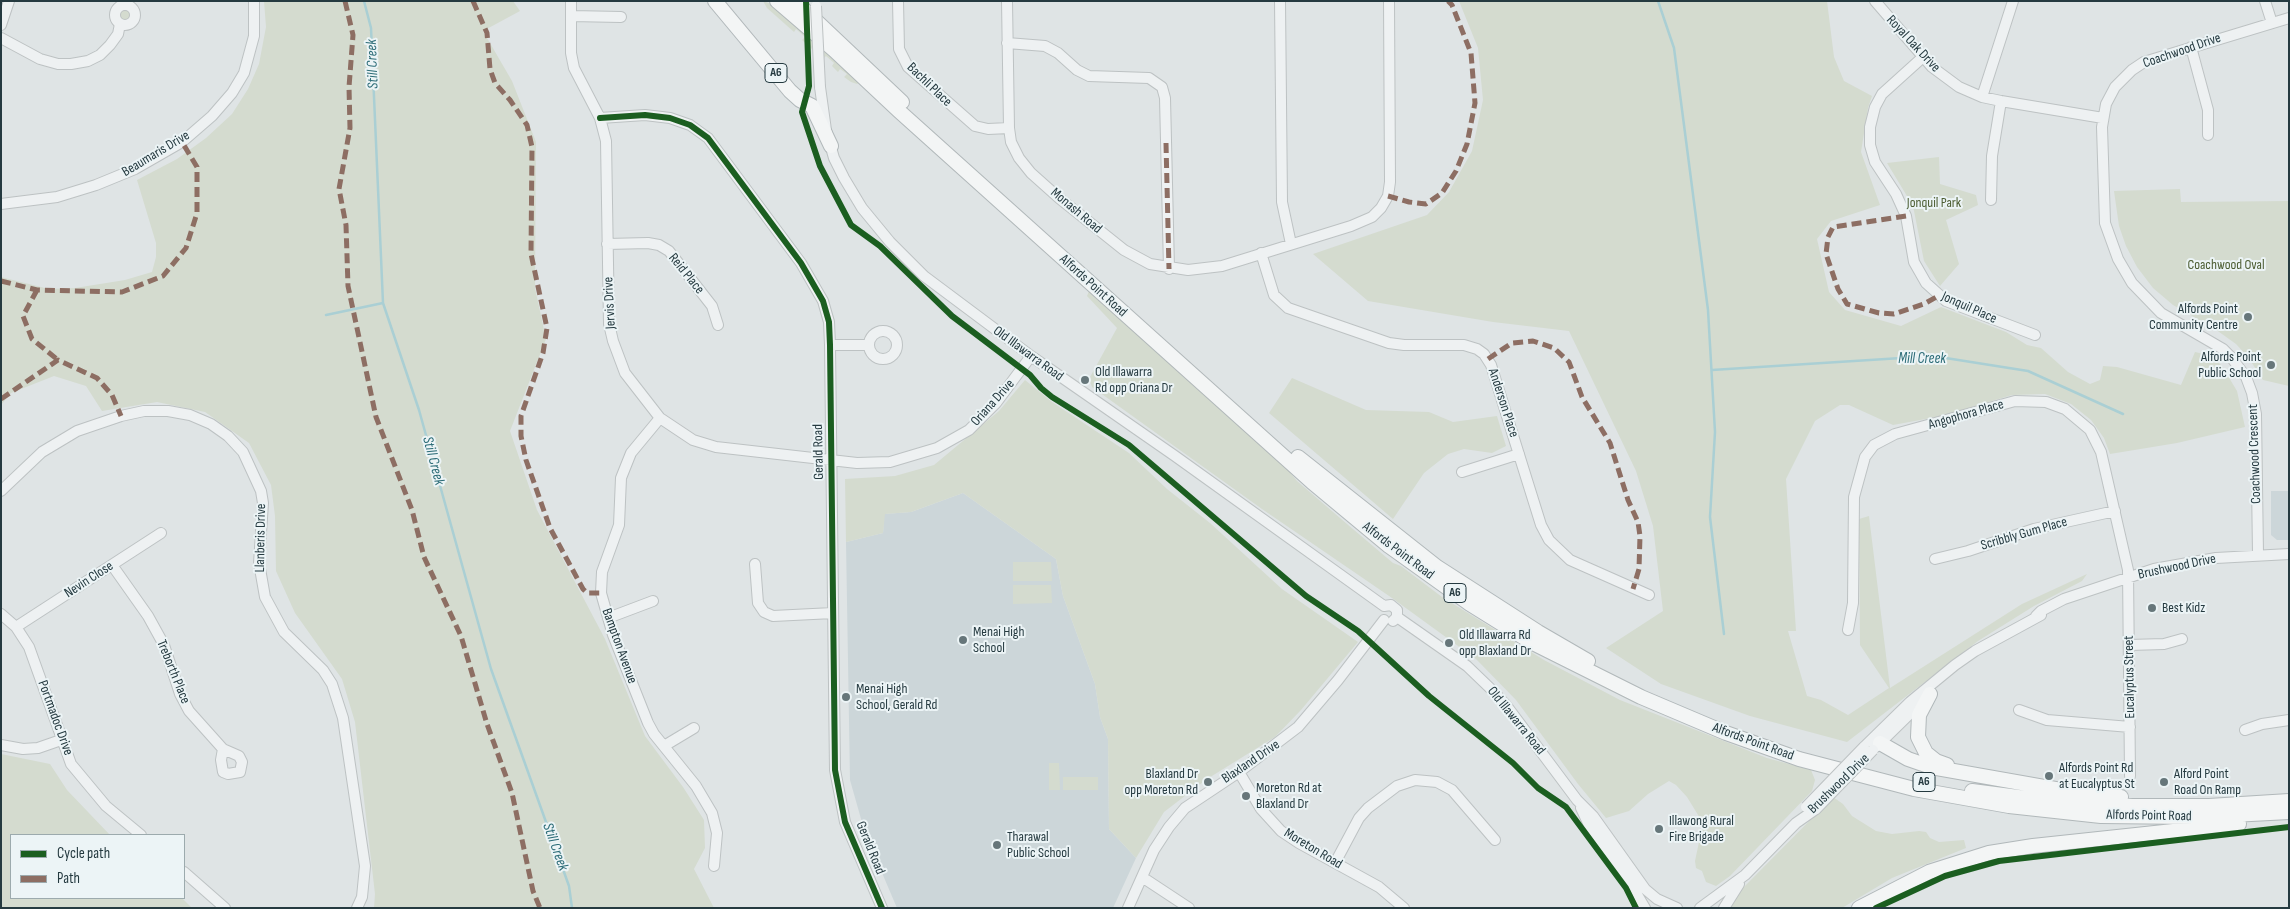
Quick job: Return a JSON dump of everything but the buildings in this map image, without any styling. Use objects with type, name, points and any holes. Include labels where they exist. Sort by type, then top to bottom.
[{"type":"highway","name":"A6","points":[[715,1],[790,91],[800,100],[812,106],[830,146]]},
{"type":"highway","name":"Alfords Point Road","points":[[777,1],[834,50],[899,111],[1312,482],[1388,546],[1470,604],[1531,642],[1640,697],[1726,733],[1800,759],[1908,788],[1994,804],[2101,816],[2194,817],[2289,812]]},
{"type":"highway","name":"Alfords Point Road","points":[[795,1],[908,108],[1305,463],[1437,567],[1538,632],[1581,657],[1660,696],[1744,730],[1837,760],[1917,780],[2026,798],[2101,805],[2193,806],[2289,801]]},
{"type":"highway","points":[[1930,694],[1917,721],[1920,743],[1926,753],[1936,761],[1964,771]]},
{"type":"highway","points":[[1872,746],[1922,765],[2078,792],[2122,797],[2232,799],[2289,795]]},
{"type":"highway","points":[[1859,908],[1929,872],[1989,853],[2033,846],[2289,818]]},
{"type":"street","points":[[1,25],[9,1]]},
{"type":"street","name":"Beaumaris Drive","points":[[1,204],[57,197],[96,185],[135,169],[182,142],[212,116],[232,93],[244,73],[254,36],[254,1]]},
{"type":"street","name":"Jervis Drive","points":[[571,1],[571,53],[574,68],[600,118],[606,141],[608,164],[609,324],[612,341],[625,374],[660,418],[694,440],[716,447],[831,459]]},
{"type":"street","name":"Bachli Place","points":[[898,1],[899,48],[908,67],[975,126],[988,129],[1009,128]]},
{"type":"street","name":"Monash Road","points":[[1007,1],[1009,128],[1011,142],[1019,158],[1031,173],[1059,198],[1124,250],[1141,260],[1169,269],[1206,269],[1366,220],[1377,212],[1388,196],[1390,182],[1389,1]]},
{"type":"street","points":[[1280,1],[1282,202],[1291,244]]},
{"type":"street","name":"Royal Oak Drive","points":[[1874,1],[1923,57],[1952,82],[1982,97],[2103,118]]},
{"type":"street","points":[[1982,97],[2013,1]]},
{"type":"street","points":[[2266,1],[2272,23]]},
{"type":"street","name":"Old Illawarra Road","points":[[816,4],[820,87],[830,146],[853,194],[890,242],[938,288],[1384,606]]},
{"type":"street","points":[[571,16],[621,17]]},
{"type":"street","name":"Coachwood Drive","points":[[2103,118],[2106,104],[2115,87],[2132,70],[2151,59],[2289,18]]},
{"type":"street","points":[[1,38],[40,59],[58,64],[71,64],[88,61],[100,55],[110,46],[118,34],[120,24]]},
{"type":"street","points":[[1007,43],[1045,46],[1058,53],[1077,70],[1089,76],[1154,80],[1164,92],[1169,269]]},
{"type":"street","points":[[2191,47],[2208,110],[2208,135]]},
{"type":"street","name":"Jonquil Place","points":[[1923,57],[1882,94],[1871,117],[1869,137],[1876,162],[1896,194],[1906,216],[1914,262],[1926,283],[1946,301],[2035,335]]},
{"type":"street","points":[[1991,200],[1992,156],[2001,101]]},
{"type":"street","name":"Gerald Road","points":[[600,118],[645,115],[670,118],[690,125],[708,138],[813,280],[823,301],[829,322],[830,345],[834,762],[838,796],[854,847],[882,908]]},
{"type":"street","name":"Coachwood Crescent","points":[[2103,118],[2102,196],[2105,223],[2118,259],[2132,283],[2161,313],[2223,349],[2231,357],[2246,377],[2252,393],[2256,414],[2258,554]]},
{"type":"street","name":"Reid Place","points":[[607,244],[648,243],[659,245],[670,252],[712,306],[718,325]]},
{"type":"street","name":"Anderson Place","points":[[1261,253],[1274,294],[1288,308],[1388,343],[1404,345],[1464,345],[1477,349],[1491,365],[1541,525],[1555,548],[1574,563],[1649,595]]},
{"type":"street","points":[[830,345],[869,345]]},
{"type":"street","name":"Oriana Drive","points":[[831,459],[857,462],[890,462],[925,453],[948,443],[969,430],[986,414],[1031,356]]},
{"type":"street","name":"Angophora Place","points":[[1848,630],[1853,603],[1854,497],[1865,457],[1874,445],[1887,437],[2014,402],[2034,401],[2056,406],[2082,422],[2096,441],[2104,464],[2128,577]]},
{"type":"street","name":"Llanberis Drive","points":[[1,491],[42,452],[78,431],[121,416],[144,411],[168,411],[190,415],[211,424],[243,452],[253,471],[262,497],[263,520],[259,563],[265,597],[284,632],[323,670],[332,684],[343,718],[365,866],[362,897],[357,908]]},
{"type":"street","name":"Bampton Avenue","points":[[660,418],[631,454],[621,478],[619,525],[614,543],[605,562],[601,582],[608,618],[648,723],[708,804],[717,833],[714,866]]},
{"type":"street","points":[[1462,472],[1519,454]]},
{"type":"street","name":"Scribbly Gum Place","points":[[1935,559],[1968,551],[2034,529],[2115,511]]},
{"type":"street","name":"Nevin Close","points":[[16,627],[161,533]]},
{"type":"street","name":"Brushwood Drive","points":[[1700,908],[1745,875],[1934,682],[1970,655],[2036,616],[2070,599],[2128,577],[2186,562],[2258,554],[2289,554]]},
{"type":"street","points":[[756,564],[758,603],[764,612],[773,616],[833,613]]},
{"type":"street","name":"Treborth Place","points":[[112,565],[148,616],[164,645],[180,694],[189,711],[223,749]]},
{"type":"street","name":"Eucalyptus Street","points":[[2128,577],[2130,776]]},
{"type":"street","points":[[608,618],[654,601]]},
{"type":"street","points":[[1391,605],[1396,608],[1397,617],[1391,622],[1384,620],[1381,613],[1384,606],[1391,605]]},
{"type":"street","name":"Portmadoc Drive","points":[[1,614],[16,627],[29,647],[71,764],[106,806],[140,834]]},
{"type":"street","name":"Old Illawarra Road","points":[[1397,617],[1467,666],[1487,684],[1506,705],[1577,800],[1593,816],[1645,889],[1676,908]]},
{"type":"street","name":"Blaxland Drive","points":[[1128,908],[1154,850],[1168,826],[1185,808],[1239,772],[1298,727],[1338,680],[1384,620]]},
{"type":"street","points":[[2129,645],[2164,644],[2182,639]]},
{"type":"street","name":"Brushwood Drive","points":[[1872,746],[1987,646]]},
{"type":"street","points":[[2019,710],[2047,720],[2130,727]]},
{"type":"street","points":[[2246,730],[2262,724],[2289,720]]},
{"type":"street","points":[[664,746],[694,728]]},
{"type":"street","points":[[1,745],[23,749],[38,748],[61,740]]},
{"type":"street","name":"Moreton Road","points":[[1239,772],[1261,809],[1273,824],[1299,844],[1378,888],[1404,908]]},
{"type":"street","points":[[1335,863],[1359,818],[1368,808],[1397,786],[1415,780],[1438,782],[1452,790],[1495,840]]},
{"type":"street","name":"Old Illawarra Road","points":[[1577,800],[1588,823],[1626,876],[1645,908]]},
{"type":"street","points":[[185,873],[225,908]]},
{"type":"street","name":"Brushwood Drive","points":[[1724,908],[1745,875]]},
{"type":"street","points":[[1142,877],[1189,908]]},
{"type":"shaded area","points":[[2271,491],[2289,491],[2289,540],[2277,540],[2271,535]]},
{"type":"shaded area","name":"Menai High School","points":[[963,493],[1056,559],[1063,596],[1095,684],[1100,717],[1108,739],[1109,829],[1136,858],[1113,908],[897,908],[865,833],[850,780],[846,542],[883,533],[884,514],[911,512]]},
{"type":"green space","points":[[264,1],[513,1],[520,11],[483,31],[512,81],[536,142],[535,288],[546,339],[510,431],[537,510],[605,639],[645,736],[683,787],[704,820],[705,848],[694,869],[714,908],[374,908],[375,894],[355,722],[342,679],[295,613],[276,571],[275,516],[271,485],[249,443],[205,412],[157,402],[102,411],[86,386],[54,376],[11,393],[1,405],[1,277],[49,289],[75,288],[125,280],[152,272],[156,257],[156,243],[137,180],[177,159],[206,138],[232,114],[248,89],[259,64],[266,27]]},
{"type":"green space","points":[[763,1],[772,4],[860,82],[857,84],[851,82],[844,77],[847,74],[840,69],[838,72],[832,66],[834,63],[826,56],[823,59],[802,40],[805,37],[796,29],[794,32],[767,8]]},
{"type":"green space","points":[[1459,1],[1827,1],[1834,57],[1844,81],[1872,96],[1868,108],[1861,152],[1880,205],[1831,221],[1817,239],[1829,292],[1845,310],[1901,326],[1941,307],[2006,332],[2027,345],[2041,348],[2068,372],[2090,384],[2100,380],[2103,366],[2117,367],[2181,385],[2195,352],[2204,354],[2213,357],[2222,366],[2237,391],[2245,427],[2177,443],[2110,454],[2104,438],[2091,420],[2071,404],[2045,394],[2012,395],[1942,416],[1893,425],[1849,405],[1840,405],[1815,421],[1786,479],[1796,631],[1788,631],[1807,696],[1821,700],[1848,715],[1889,688],[1860,645],[1859,519],[1869,516],[1890,688],[2022,604],[2087,574],[2082,581],[2034,606],[1978,641],[1847,742],[1750,716],[1661,684],[1606,648],[1663,611],[1653,526],[1636,471],[1569,331],[1493,322],[1368,301],[1313,254],[1427,215],[1449,192],[1472,151],[1483,100],[1478,48]]},
{"type":"green space","points":[[123,10],[127,10],[130,15],[129,19],[123,20],[120,17],[120,13]]},
{"type":"green space","name":"Jonquil Park","points":[[1939,157],[1940,184],[1976,195],[1978,205],[1946,220],[1959,264],[1940,286],[1924,261],[1913,206],[1887,163]]},
{"type":"green space","name":"Coachwood Oval","points":[[2180,189],[2181,202],[2289,201],[2289,386],[2263,380],[2248,357],[2236,344],[2215,329],[2173,305],[2153,288],[2137,267],[2126,246],[2119,226],[2114,191]]},
{"type":"green space","points":[[1089,291],[1285,466],[1297,481],[1393,563],[1401,566],[1442,597],[1544,660],[1620,700],[1767,758],[1811,770],[1815,780],[1812,791],[1730,876],[1716,886],[1706,882],[1702,871],[1696,868],[1695,861],[1703,823],[1687,797],[1676,785],[1669,781],[1648,794],[1629,811],[1606,818],[1578,784],[1516,700],[1476,659],[1092,387],[1089,379],[1117,328],[1087,296]]},
{"type":"green space","points":[[1292,378],[1366,410],[1429,412],[1453,422],[1497,416],[1506,446],[1492,453],[1464,449],[1448,454],[1424,473],[1393,519],[1269,413]]},
{"type":"green space","points":[[1025,380],[1052,402],[1129,453],[1167,489],[1210,523],[1282,589],[1358,642],[1301,710],[1275,737],[1207,779],[1164,812],[1136,858],[1109,829],[1108,739],[1100,717],[1095,684],[1063,596],[1056,559],[963,493],[911,512],[885,514],[883,533],[846,542],[845,479],[895,476],[934,465],[999,411]]},
{"type":"green space","points":[[1013,562],[1051,562],[1052,581],[1013,581]]},
{"type":"green space","points":[[1013,585],[1051,585],[1052,603],[1013,604]]},
{"type":"green space","points":[[1,754],[50,764],[67,790],[109,834],[10,834],[10,899],[183,899],[192,908],[1,908]]},
{"type":"green space","points":[[1049,763],[1059,763],[1060,790],[1049,790]]},
{"type":"green space","points":[[1063,777],[1098,777],[1098,790],[1063,790]]},
{"type":"green space","points":[[1833,797],[1843,804],[1852,816],[1876,831],[1892,834],[1926,832],[1930,838],[1939,842],[1964,840],[1966,848],[1892,878],[1842,908],[1728,908],[1740,891]]},
{"type":"waterway","name":"Still Creek","points":[[364,1],[371,28],[383,303],[419,410],[491,669],[569,886],[572,908]]},
{"type":"waterway","points":[[1658,1],[1674,48],[1708,310],[1715,432],[1710,517],[1724,634]]},
{"type":"waterway","points":[[326,315],[383,303]]},
{"type":"waterway","name":"Mill Creek","points":[[1712,370],[1933,356],[2028,371],[2123,414]]},
{"type":"marked path","points":[[345,1],[353,35],[349,87],[350,128],[339,189],[346,225],[348,286],[376,417],[412,510],[424,557],[461,636],[487,724],[512,793],[533,891],[540,908]]},
{"type":"marked path","points":[[473,1],[487,33],[490,69],[495,83],[510,100],[527,125],[532,147],[531,254],[547,328],[543,353],[521,416],[521,436],[526,460],[550,528],[583,589],[587,593],[601,593]]},
{"type":"marked path","points":[[1388,196],[1409,202],[1426,204],[1442,193],[1456,171],[1467,144],[1475,103],[1471,53],[1452,5],[1448,1]]},
{"type":"marked path","points":[[1,281],[37,290],[122,292],[163,276],[186,248],[197,213],[197,167],[182,142]]},
{"type":"marked path","points":[[1166,143],[1169,269]]},
{"type":"marked path","points":[[1906,216],[1833,227],[1828,237],[1826,254],[1838,289],[1847,304],[1879,313],[1894,314],[1924,304],[1938,296]]},
{"type":"marked path","points":[[37,290],[23,316],[32,339],[58,360]]},
{"type":"marked path","points":[[1488,359],[1512,343],[1533,341],[1554,348],[1569,362],[1582,397],[1610,443],[1628,500],[1638,522],[1640,536],[1639,569],[1633,589]]},
{"type":"marked path","points":[[1,399],[58,360],[97,378],[112,395],[121,416]]},
{"type":"cycle path","points":[[806,1],[809,86],[802,112],[820,166],[851,225],[880,246],[952,316],[1030,375],[1052,397],[1129,445],[1306,596],[1358,631],[1429,696],[1513,763],[1538,788],[1566,807],[1626,888],[1636,908]]},
{"type":"cycle path","points":[[600,118],[645,115],[670,118],[690,125],[708,138],[801,263],[823,301],[829,322],[830,345],[835,770],[845,822],[882,908]]},
{"type":"cycle path","points":[[1876,908],[1945,876],[1999,861],[2289,827]]},
{"type":"place","name":"Alfords Point Community Centre","points":[[2248,317]]},
{"type":"place","name":"Alfords Point Public School","points":[[2271,365]]},
{"type":"place","name":"Old Illawarra Rd opp Oriana Dr","points":[[1085,380]]},
{"type":"place","name":"Best Kidz","points":[[2152,608]]},
{"type":"place","name":"Menai High School","points":[[963,640]]},
{"type":"place","name":"Old Illawarra Rd opp Blaxland Dr","points":[[1449,643]]},
{"type":"place","name":"Menai High School, Gerald Rd","points":[[846,697]]},
{"type":"place","name":"Alfords Point Rd at Eucalyptus St","points":[[2049,776]]},
{"type":"place","name":"Blaxland Dr opp Moreton Rd","points":[[1208,782]]},
{"type":"place","name":"Alford Point Road On Ramp","points":[[2164,782]]},
{"type":"place","name":"Moreton Rd at Blaxland Dr","points":[[1246,796]]},
{"type":"place","name":"Illawong Rural Fire Brigade","points":[[1659,829]]},
{"type":"place","name":"Tharawal Public School","points":[[997,845]]}]
